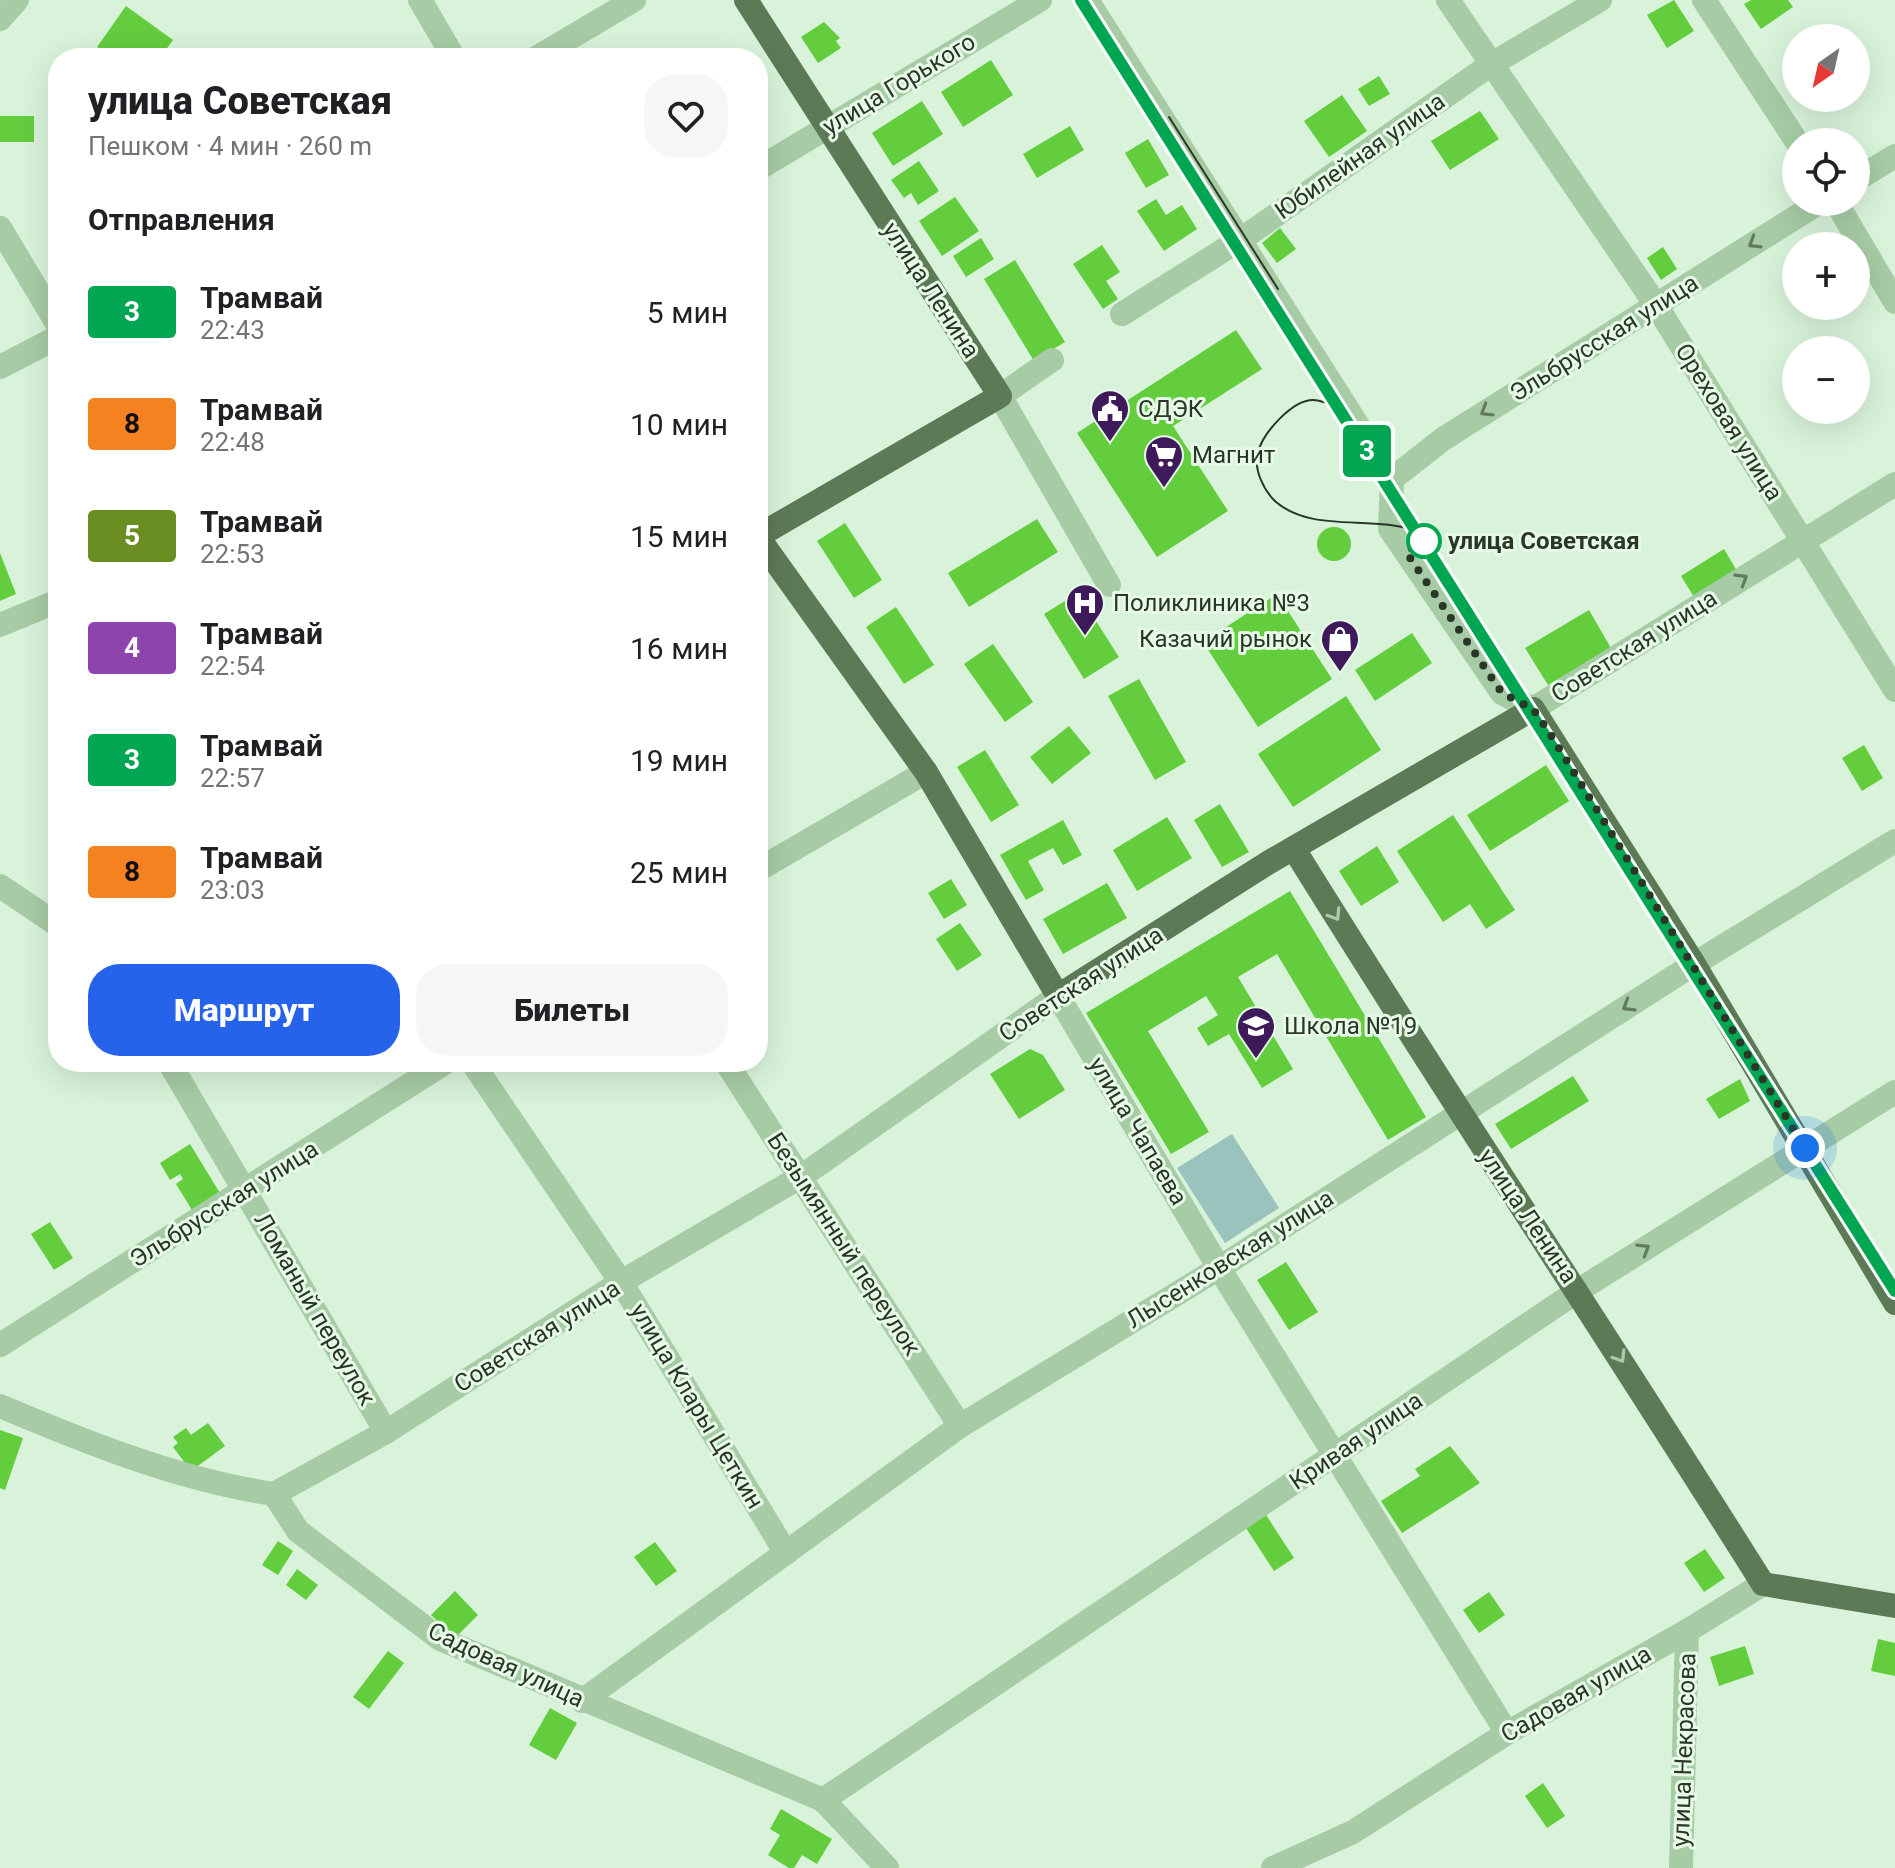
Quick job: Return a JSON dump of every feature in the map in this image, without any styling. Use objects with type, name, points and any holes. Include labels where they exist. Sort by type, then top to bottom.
[{"type":"main road","name":"улица Ленина","points":[[746,0],[1000,396]]},
{"type":"main road","points":[[768,530],[1000,396]]},
{"type":"main road","name":"улица Чапаева","points":[[768,550],[926,772],[1058,996]]},
{"type":"main road","points":[[1533,709],[1694,964],[1895,1303]]},
{"type":"main road","name":"Советская улица","points":[[1058,996],[1294,849],[1533,709]]},
{"type":"main road","name":"улица Ленина","points":[[1294,849],[1458,1113],[1579,1290],[1763,1584]]},
{"type":"main road","points":[[1763,1584],[1895,1606]]},
{"type":"street","points":[[0,19],[17,0]]},
{"type":"street","points":[[420,0],[448,48]]},
{"type":"street","points":[[553,48],[634,0]]},
{"type":"street","name":"улица Горького","points":[[768,163],[1040,0]]},
{"type":"street","points":[[1087,0],[1392,479],[1390,529],[1502,693],[1533,709]]},
{"type":"street","name":"Ореховая улица","points":[[1448,0],[1656,305],[1895,690]]},
{"type":"street","name":"Юбилейная улица","points":[[1122,314],[1240,239],[1490,65],[1600,0]]},
{"type":"street","points":[[1704,0],[1788,128]]},
{"type":"street","points":[[1870,171],[1895,156]]},
{"type":"street","name":"Эльбрусская улица","points":[[1392,479],[1443,439],[1798,216]]},
{"type":"street","points":[[1844,216],[1895,302]]},
{"type":"street","points":[[0,228],[48,308]]},
{"type":"street","points":[[0,367],[48,342]]},
{"type":"street","points":[[1000,396],[1052,360]]},
{"type":"street","name":"улица Ленина","points":[[1000,396],[1109,585]]},
{"type":"street","name":"Советская улица","points":[[1533,709],[1895,484]]},
{"type":"street","points":[[0,625],[48,605]]},
{"type":"street","points":[[768,864],[926,772]]},
{"type":"street","name":"Лысенковская улица","points":[[582,1701],[960,1426],[1219,1268],[1458,1113],[1895,841]]},
{"type":"street","points":[[0,886],[48,918]]},
{"type":"street","name":"Советская улица","points":[[274,1494],[386,1432],[621,1282],[802,1176],[1058,996]]},
{"type":"street","name":"улица Чапаева","points":[[1058,996],[1219,1268],[1507,1733]]},
{"type":"street","name":"Ломаный переулок","points":[[175,1072],[386,1432]]},
{"type":"street","name":"Эльбрусская улица","points":[[0,1345],[430,1072]]},
{"type":"street","name":"улица Клары Цеткин","points":[[479,1072],[621,1282],[786,1553]]},
{"type":"street","name":"Безымянный переулок","points":[[733,1072],[960,1426]]},
{"type":"street","name":"Кривая улица","points":[[823,1800],[1579,1290],[1895,1092]]},
{"type":"street","points":[[0,1406],[66,1434],[217,1486],[274,1494]]},
{"type":"street","name":"Садовая улица","points":[[274,1494],[298,1531],[440,1639],[823,1800],[887,1868]]},
{"type":"street","name":"Садовая улица","points":[[1273,1868],[1353,1832],[1507,1733],[1763,1584]]},
{"type":"street","name":"улица Некрасова","points":[[1681,1868],[1687,1631]]},
{"type":"shaded area","points":[[1232,1134],[1279,1208],[1225,1243],[1177,1168]]},
{"type":"building","points":[[1674,0],[1694,31],[1667,48],[1647,15]]},
{"type":"building","points":[[1751,0],[1788,0],[1793,7],[1761,29],[1744,4]]},
{"type":"building","points":[[126,6],[173,40],[167,48],[97,47]]},
{"type":"building","points":[[824,22],[840,38],[836,41],[841,48],[818,63],[801,37]]},
{"type":"building","points":[[991,60],[1013,95],[963,127],[941,92]]},
{"type":"building","points":[[1379,76],[1390,94],[1369,106],[1358,89]]},
{"type":"building","points":[[1342,95],[1367,131],[1329,157],[1304,121]]},
{"type":"building","points":[[922,101],[943,134],[893,166],[872,133]]},
{"type":"building","points":[[1480,111],[1499,139],[1450,170],[1431,141]]},
{"type":"building","points":[[0,116],[34,116],[34,142],[0,142]]},
{"type":"building","points":[[1070,126],[1084,150],[1037,178],[1023,154]]},
{"type":"building","points":[[1148,139],[1169,175],[1146,188],[1125,153]]},
{"type":"building","points":[[919,161],[939,191],[918,205],[911,193],[904,198],[891,180]]},
{"type":"building","points":[[955,197],[979,231],[942,256],[919,221]]},
{"type":"building","points":[[1156,199],[1166,215],[1182,205],[1197,229],[1164,251],[1137,211]]},
{"type":"building","points":[[1280,228],[1296,249],[1277,263],[1262,243]]},
{"type":"building","points":[[981,238],[994,259],[966,277],[953,256]]},
{"type":"building","points":[[1102,245],[1120,272],[1106,281],[1118,299],[1103,309],[1073,264]]},
{"type":"building","points":[[1663,247],[1677,269],[1661,280],[1647,258]]},
{"type":"building","points":[[1015,260],[1065,342],[1034,361],[984,279]]},
{"type":"building","points":[[1236,330],[1262,369],[1173,426],[1228,511],[1157,557],[1077,433]]},
{"type":"building","points":[[1037,519],[1058,552],[969,607],[948,573]]},
{"type":"building","points":[[845,523],[882,580],[854,598],[817,541]]},
{"type":"building","points":[[1334,527],[1346,532],[1351,544],[1346,556],[1334,561],[1322,556],[1317,544],[1322,532]]},
{"type":"building","points":[[1724,549],[1737,571],[1694,597],[1681,576]]},
{"type":"building","points":[[0,553],[16,594],[0,601]]},
{"type":"building","points":[[1078,593],[1119,657],[1084,679],[1044,614]]},
{"type":"building","points":[[1277,594],[1332,679],[1258,727],[1203,642]]},
{"type":"building","points":[[896,607],[934,665],[904,684],[866,627]]},
{"type":"building","points":[[1589,610],[1611,648],[1548,685],[1525,648]]},
{"type":"building","points":[[1412,633],[1432,663],[1375,701],[1355,670]]},
{"type":"building","points":[[993,644],[1033,702],[1005,722],[964,664]]},
{"type":"building","points":[[1139,679],[1186,762],[1155,780],[1108,696]]},
{"type":"building","points":[[1346,696],[1381,750],[1293,807],[1258,754]]},
{"type":"building","points":[[1069,726],[1091,753],[1052,784],[1030,757]]},
{"type":"building","points":[[1864,745],[1883,778],[1862,791],[1842,758]]},
{"type":"building","points":[[985,750],[1019,805],[991,822],[957,767]]},
{"type":"building","points":[[1546,765],[1569,801],[1490,851],[1467,815]]},
{"type":"building","points":[[1220,804],[1249,852],[1222,867],[1194,820]]},
{"type":"building","points":[[1453,815],[1515,910],[1486,929],[1470,904],[1443,922],[1397,851]]},
{"type":"building","points":[[1167,817],[1192,858],[1137,891],[1113,850]]},
{"type":"building","points":[[1063,820],[1082,855],[1063,865],[1053,848],[1028,861],[1044,890],[1026,900],[1000,855]]},
{"type":"building","points":[[1377,846],[1399,882],[1361,906],[1339,871]]},
{"type":"building","points":[[951,879],[967,905],[944,919],[928,893]]},
{"type":"building","points":[[1107,883],[1127,918],[1063,954],[1043,919]]},
{"type":"building","points":[[1290,891],[1426,1117],[1388,1140],[1277,954],[1238,977],[1293,1069],[1262,1088],[1229,1034],[1208,1046],[1197,1028],[1218,1015],[1206,996],[1148,1031],[1209,1132],[1171,1154],[1086,1013]]},
{"type":"building","points":[[960,923],[982,955],[957,971],[936,939]]},
{"type":"building","points":[[1030,1049],[1043,1055],[1065,1090],[1019,1119],[990,1074]]},
{"type":"building","points":[[1573,1076],[1589,1101],[1511,1149],[1495,1124]]},
{"type":"building","points":[[1740,1079],[1750,1101],[1719,1119],[1706,1099]]},
{"type":"building","points":[[190,1144],[220,1193],[192,1210],[176,1184],[183,1179],[180,1174],[170,1180],[160,1163]]},
{"type":"building","points":[[50,1222],[73,1258],[54,1270],[31,1234]]},
{"type":"building","points":[[1286,1262],[1318,1312],[1289,1330],[1257,1280]]},
{"type":"building","points":[[208,1423],[225,1446],[191,1471],[173,1447],[178,1443],[173,1437],[186,1428],[191,1435]]},
{"type":"building","points":[[0,1430],[23,1438],[5,1490],[0,1488]]},
{"type":"building","points":[[1450,1446],[1480,1483],[1402,1533],[1381,1501],[1420,1476],[1415,1469]]},
{"type":"building","points":[[1266,1515],[1294,1558],[1274,1571],[1246,1528]]},
{"type":"building","points":[[278,1541],[293,1551],[278,1575],[262,1565]]},
{"type":"building","points":[[655,1542],[677,1571],[656,1586],[634,1557]]},
{"type":"building","points":[[1705,1549],[1725,1578],[1704,1592],[1684,1563]]},
{"type":"building","points":[[297,1569],[318,1585],[306,1600],[286,1585]]},
{"type":"building","points":[[455,1591],[478,1615],[455,1638],[431,1615]]},
{"type":"building","points":[[1489,1592],[1505,1615],[1479,1633],[1463,1610]]},
{"type":"building","points":[[1878,1639],[1895,1643],[1895,1676],[1871,1671]]},
{"type":"building","points":[[1745,1646],[1754,1674],[1719,1686],[1710,1657]]},
{"type":"building","points":[[388,1651],[404,1663],[369,1709],[353,1697]]},
{"type":"building","points":[[550,1708],[577,1723],[556,1760],[529,1745]]},
{"type":"building","points":[[1543,1783],[1565,1816],[1547,1828],[1525,1796]]},
{"type":"building","points":[[781,1809],[832,1839],[817,1864],[802,1855],[794,1868],[789,1868],[768,1855],[780,1835],[770,1829]]},
{"type":"tram line","points":[[1081,0],[1895,1291]]},
{"type":"tram line","name":"3","points":[[1081,0],[1895,1291]]},
{"type":"tram line","points":[[1169,117],[1278,289]]},
{"type":"tram line","points":[[1341,410],[1324,402],[1305,401],[1280,419],[1258,452],[1258,472],[1267,492],[1291,512],[1308,518],[1383,524],[1418,532]]},
{"type":"place","name":"СДЭК","points":[[1110,443]]},
{"type":"place","name":"Магнит","points":[[1164,489]]},
{"type":"place","name":"улица Советская","points":[[1424,541]]},
{"type":"place","name":"Поликлиника №3","points":[[1085,637]]},
{"type":"place","name":"Казачий рынок","points":[[1340,673]]},
{"type":"place","name":"Школа №19","points":[[1256,1060]]},
{"type":"route","points":[[1424,541],[1406,552],[1502,693],[1533,709],[1549,732],[1805,1148]]}]
